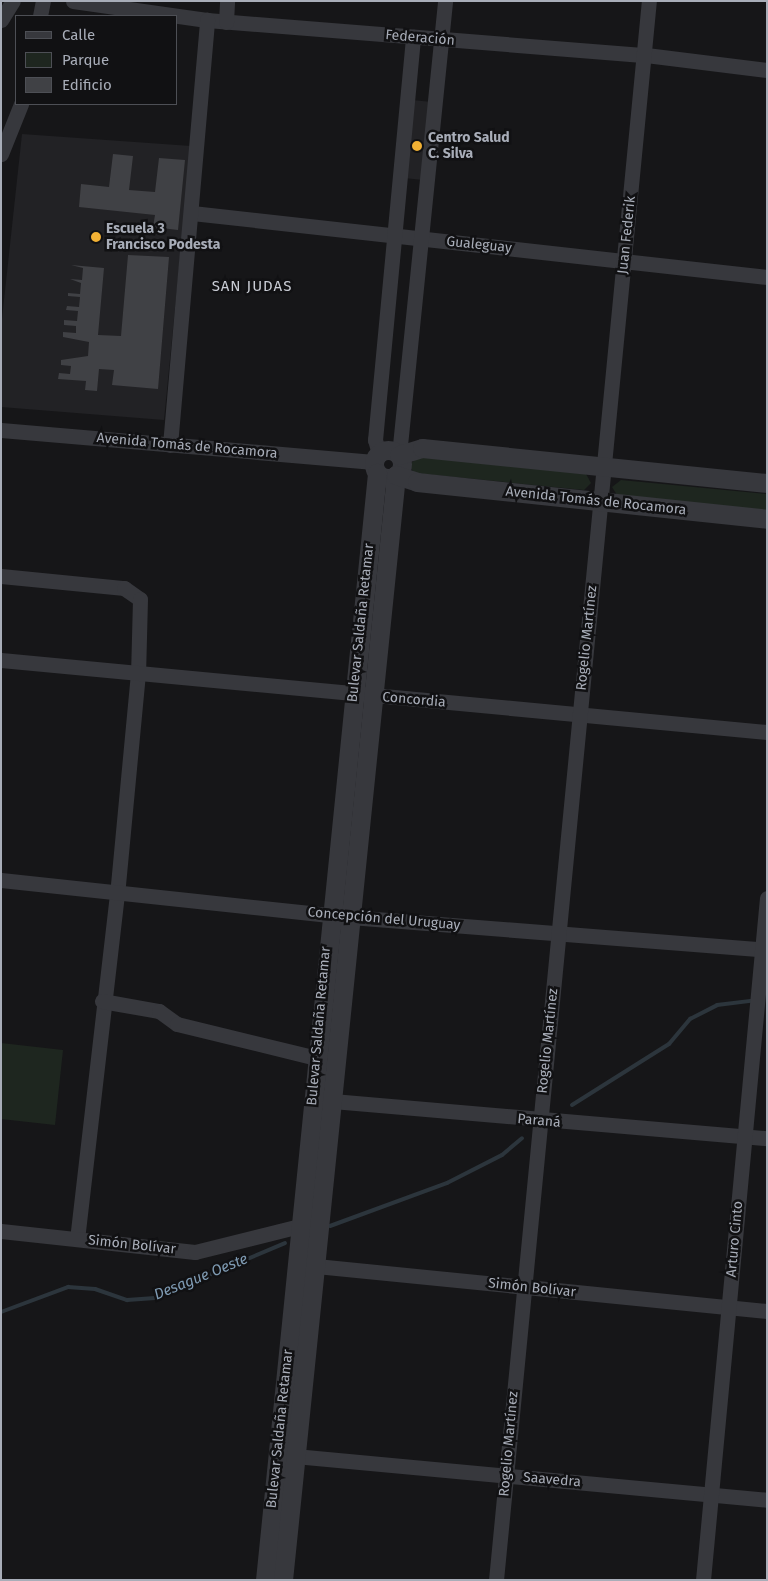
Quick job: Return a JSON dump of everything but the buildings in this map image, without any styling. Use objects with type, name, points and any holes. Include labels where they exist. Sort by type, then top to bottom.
[{"type":"street","points":[[1,20],[13,1]]},
{"type":"street","points":[[40,15],[43,1]]},
{"type":"street","name":"Federación","points":[[73,1],[172,15]]},
{"type":"street","points":[[226,22],[227,1]]},
{"type":"street","name":"Bulevar Saldaña Retamar","points":[[307,1265],[300,1224],[322,1100],[350,917],[396,475],[402,466],[399,455],[445,1]]},
{"type":"street","name":"Juan Federik","points":[[600,503],[602,468],[646,55],[649,1]]},
{"type":"street","name":"Federación","points":[[178,16],[226,22],[646,55],[767,70]]},
{"type":"street","points":[[170,445],[192,214],[207,20]]},
{"type":"street","name":"Bulevar Saldaña Retamar","points":[[265,1580],[287,1455],[307,1265],[320,1222],[322,1100],[316,1058],[376,463],[376,440],[413,37]]},
{"type":"street","points":[[1,154],[21,105]]},
{"type":"street","name":"Gualeguay","points":[[192,214],[767,277]]},
{"type":"street","name":"Avenida Tomás de Rocamora","points":[[1,430],[376,463]]},
{"type":"street","points":[[396,475],[386,478],[376,463],[389,450],[399,455],[422,448],[602,468],[767,483]]},
{"type":"street","name":"Avenida Tomás de Rocamora","points":[[396,475],[417,482],[600,503],[767,519]]},
{"type":"street","name":"Rogelio Martínez","points":[[496,1580],[522,1287],[600,503]]},
{"type":"street","points":[[1,576],[132,590],[140,599],[138,673],[117,894],[102,1001],[77,1239]]},
{"type":"street","name":"Concordia","points":[[1,660],[353,695],[767,732]]},
{"type":"street","name":"Concepción del Uruguay","points":[[1,880],[117,894],[350,917],[764,949]]},
{"type":"street","name":"Arturo Cinto","points":[[703,1580],[756,1008],[764,949],[767,898]]},
{"type":"street","points":[[102,1001],[159,1011],[177,1024],[316,1058]]},
{"type":"street","name":"Paraná","points":[[322,1100],[540,1121],[767,1138]]},
{"type":"street","name":"Simón Bolívar","points":[[1,1231],[204,1252],[300,1224],[320,1222]]},
{"type":"street","name":"Simón Bolívar","points":[[307,1265],[767,1312]]},
{"type":"street","name":"Bulevar Saldaña Retamar","points":[[283,1580],[287,1455]]},
{"type":"street","name":"Saavedra","points":[[287,1455],[767,1500]]},
{"type":"shaded area","name":"Centro Salud C. Silva","points":[[412,100],[432,102],[423,180],[404,178]]},
{"type":"shaded area","name":"Escuela 3 Francisco Podesta","points":[[22,134],[191,146],[164,420],[1,407],[1,328]]},
{"type":"green space","points":[[418,457],[586,474],[591,483],[584,490],[414,473],[409,465]]},
{"type":"green space","points":[[621,480],[767,494],[767,511],[617,495],[612,487]]},
{"type":"green space","points":[[1,1043],[63,1050],[55,1125],[1,1119]]},
{"type":"waterway","name":"Desague Oeste","points":[[572,1105],[669,1044],[690,1019],[717,1005],[755,1000]]},
{"type":"waterway","name":"Desague Oeste","points":[[330,1226],[447,1183],[502,1155],[522,1138]]},
{"type":"waterway","name":"Desague Oeste","points":[[1,1312],[68,1287],[95,1289],[127,1300],[155,1298],[285,1243]]},
{"type":"place","name":"Centro Salud C. Silva","points":[[417,146]]},
{"type":"place","name":"Escuela 3 Francisco Podesta","points":[[96,237]]},
{"type":"district","name":"SAN JUDAS","points":[[252,287]]}]
